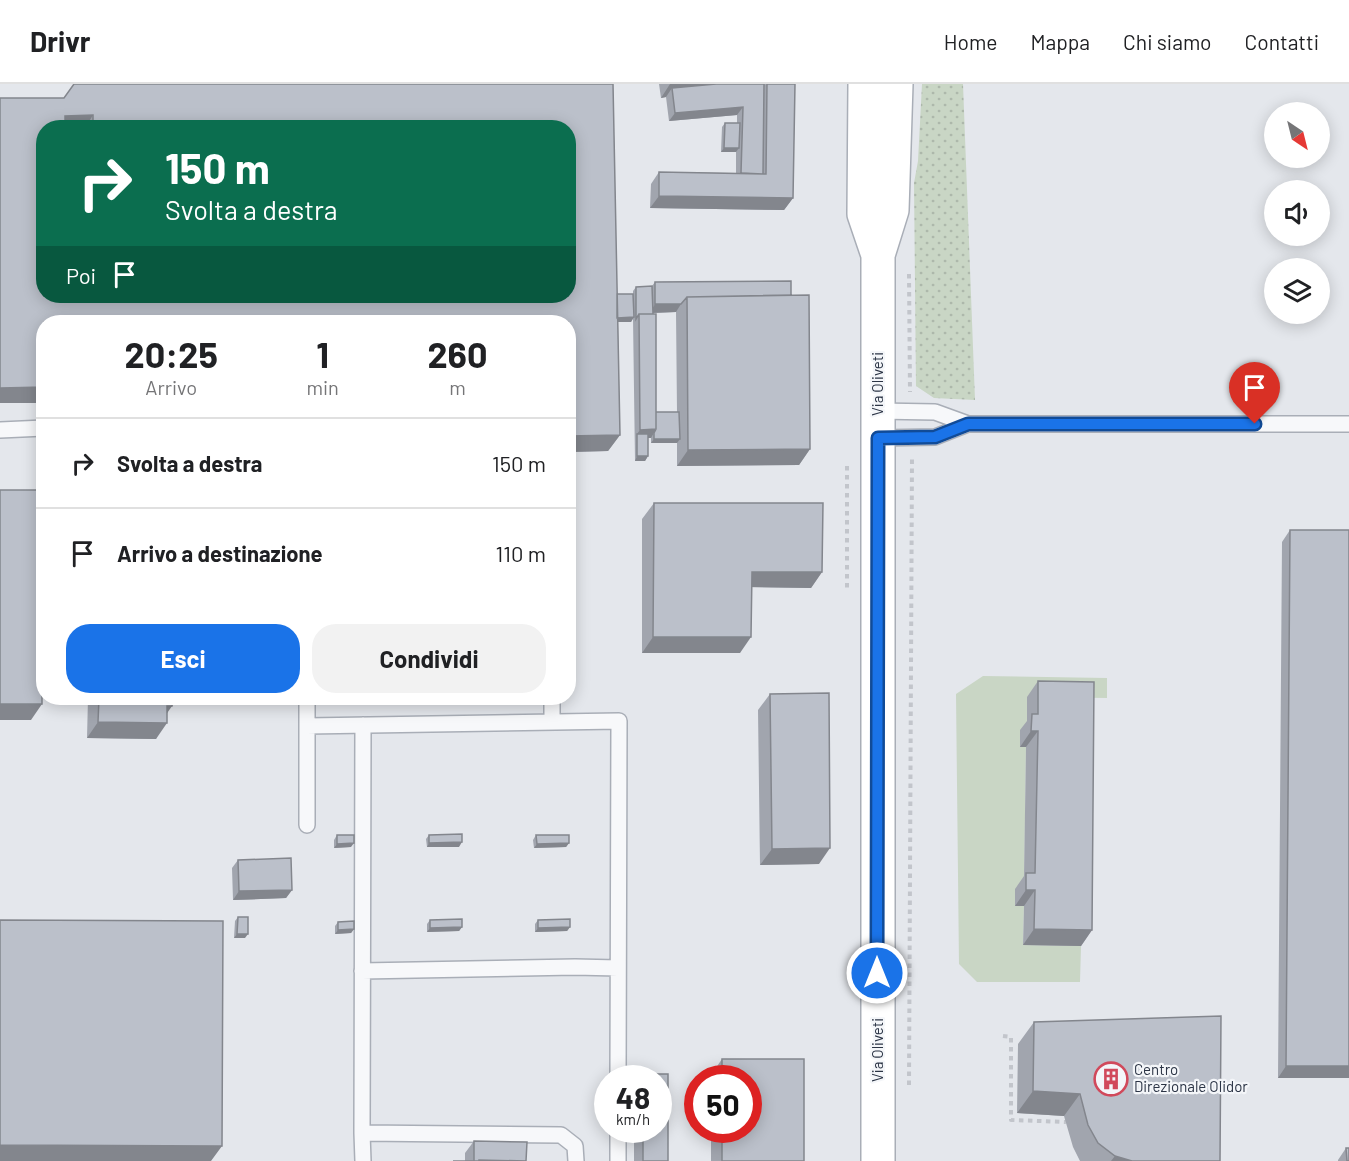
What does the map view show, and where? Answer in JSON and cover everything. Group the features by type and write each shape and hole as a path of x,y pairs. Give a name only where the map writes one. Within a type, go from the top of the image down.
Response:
{"main road":[{"name":"Via Oliveti","path":"865,84 864,214 878,255"},
{"name":"Via Oliveti","path":"878,1161 878,255 892,210 896,84"}],"lane":[{"path":"878,425 910,412 935,412 968,424 1349,424"},
{"path":"878,425 911,437 935,437 968,424"},
{"path":"0,430 36,428"},
{"path":"307,705 307,825"},
{"path":"552,705 552,722"},
{"path":"307,726 619,722 618,1065"},
{"path":"363,724 363,1161"},
{"path":"362,971 618,968"},
{"path":"362,1133 502,1139 561,1135 575,1146 576,1161"},
{"path":"618,1143 618,1161"}],"path":[{"path":"909,271 910,412"},
{"path":"909,1090 911,437"},
{"path":"1003,1036 1011,1037 1011,1120 1066,1122"}],"green space":[{"path":"922,84 963,84 975,400 934,398 916,386 914,183 918,161"},
{"path":"983,676 1107,678 1107,698 1028,697 1027,730 1020,747 1026,747 1024,889 1015,889 1015,905 1024,906 1023,945 1081,946 1080,982 977,982 959,964 956,694"}],"building":[{"path":"74,84 613,84 620,435 576,436 576,315 36,315 36,387 0,388 0,98 64,98"},
{"path":"716,84 764,84 763,174 741,173 743,107 675,113 672,88"},
{"path":"767,84 795,84 793,198 659,196 659,172 766,174"},
{"path":"725,123 740,123 739,148 724,148"},
{"path":"791,281 791,295 687,297 681,304 655,304 655,282"},
{"path":"652,286 653,314 639,314 636,319 636,287"},
{"path":"617,294 633,294 634,317 617,318"},
{"path":"809,295 810,449 688,450 687,297"},
{"path":"639,314 656,314 656,429 640,430"},
{"path":"656,412 679,412 680,439 654,439"},
{"path":"637,434 648,434 648,456 637,456"},
{"path":"0,490 36,490 36,704 0,704"},
{"path":"654,503 823,503 822,572 752,572 751,637 653,637"},
{"path":"1290,530 1349,530 1349,1066 1286,1066"},
{"path":"1038,681 1094,682 1092,930 1034,929 1035,890 1026,890 1026,873 1035,873 1038,731 1031,731 1032,714 1038,714"},
{"path":"829,693 830,848 772,849 770,694"},
{"path":"99,705 172,705 167,706 167,723 98,722"},
{"path":"462,834 462,842 429,843 429,835"},
{"path":"337,835 354,835 354,843 337,844"},
{"path":"536,835 569,835 569,843 537,844"},
{"path":"291,858 292,890 239,891 238,860"},
{"path":"238,917 248,917 248,934 237,934"},
{"path":"462,919 462,927 430,928 430,920"},
{"path":"570,919 570,927 538,928 538,920"},
{"path":"0,920 223,921 222,1146 0,1145"},
{"path":"354,921 354,929 338,930 338,922"},
{"name":"Centro Direzionale Olidor","path":"1221,1016 1220,1161 1132,1161 1115,1156 1098,1143 1088,1125 1080,1094 1033,1091 1034,1022"},
{"path":"722,1059 804,1059 804,1161 722,1161 722,1143 762,1143 762,1065 722,1065"},
{"path":"474,1141 527,1142 526,1161 474,1161"},
{"path":"643,1143 668,1143 668,1161 643,1161"},
{"path":"1346,1148 1349,1148 1349,1161 1347,1161"}],"place":[{"name":"Centro Direzionale Olidor","path":"1111,1079"}],"route":[{"path":"877,973 878,438 935,437 968,424 1255,424"}]}
